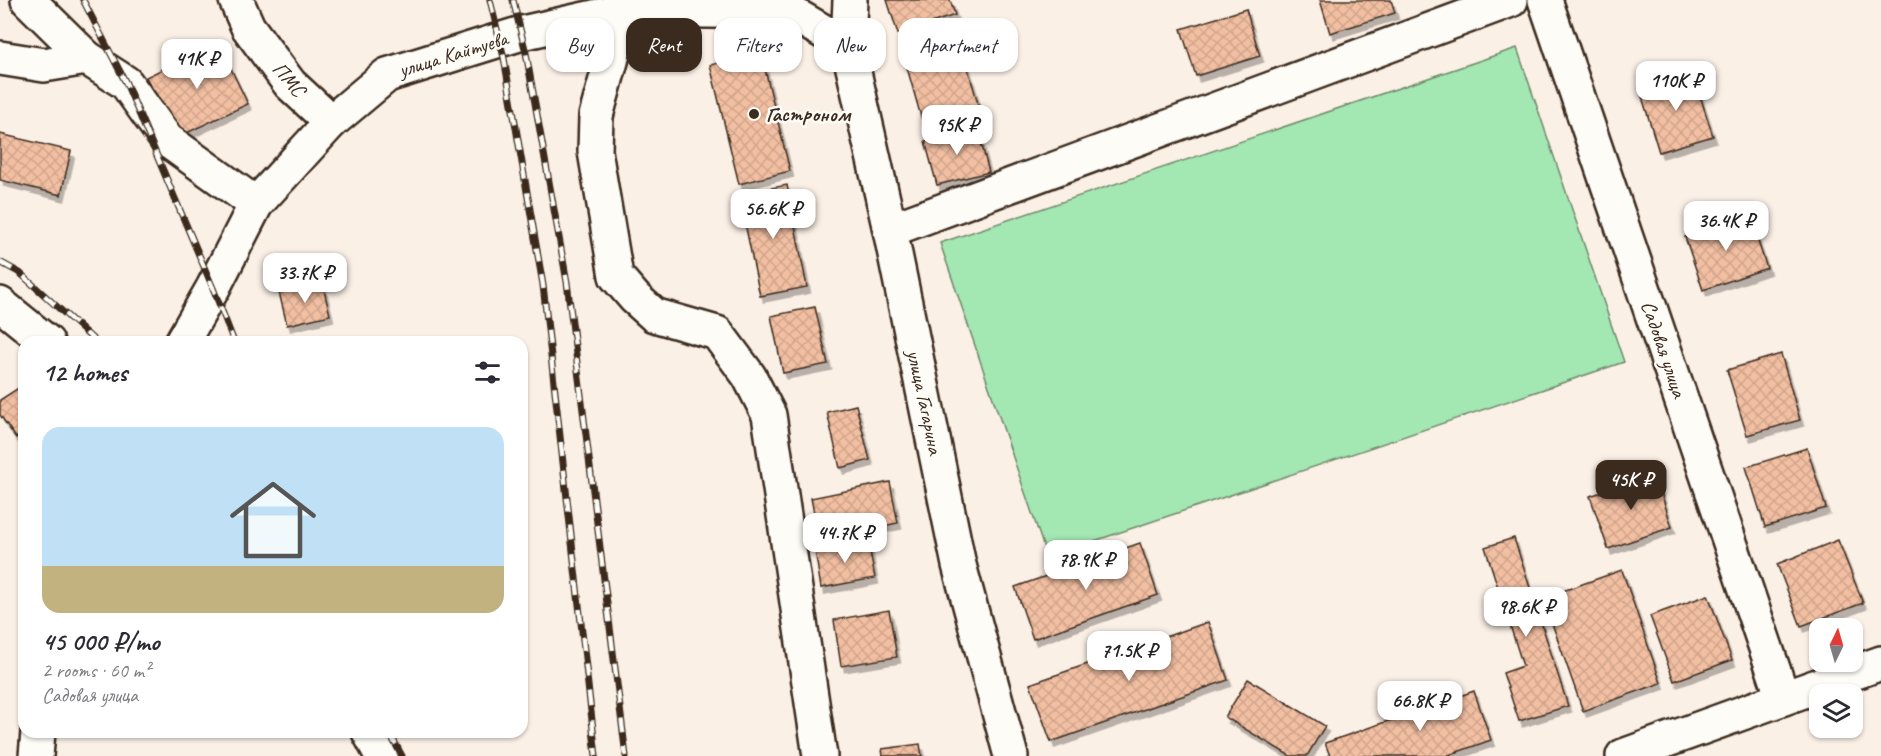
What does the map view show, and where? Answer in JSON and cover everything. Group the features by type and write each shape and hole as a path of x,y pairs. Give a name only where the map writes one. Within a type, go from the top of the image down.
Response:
{"street":[{"path":"28,0 87,58 126,83 167,140 256,204"},
{"name":"ПМС","path":"236,0 248,27 290,84 331,122"},
{"name":"улица Гагарина","path":"849,18 850,0"},
{"path":"890,230 1510,0"},
{"name":"Садовая улица","path":"1545,0 1783,698"},
{"path":"627,5 596,116 595,151 616,276 654,315 717,333 749,376 769,415 820,756"},
{"name":"улица Кайтуева","path":"185,336 256,204 331,122 387,75 522,33 627,5 790,12 814,26"},
{"path":"0,58 44,64 87,58"},
{"name":"улица Гагарина","path":"854,72 890,230 959,565 1011,756"},
{"path":"0,304 40,336"},
{"path":"1623,756 1881,663"},
{"path":"36,756 38,738"},
{"path":"372,738 382,756"}],"green space":[{"path":"1517,48 1624,362 1047,557 940,243"}],"building":[{"path":"887,0 950,0 955,15 946,18 898,18 898,34"},
{"path":"1320,0 1391,0 1395,13 1330,33"},
{"path":"1246,9 1260,56 1196,76 1181,29"},
{"path":"218,42 248,104 176,138 146,77"},
{"path":"714,64 714,72 766,72 790,171 739,184 710,65"},
{"path":"1692,71 1713,136 1659,152 1639,87"},
{"path":"908,72 969,72 979,107 923,124"},
{"path":"977,127 989,172 937,185 925,141"},
{"path":"0,134 71,151 61,195 0,180"},
{"path":"787,185 807,287 760,296 739,194"},
{"path":"1749,215 1767,268 1703,290 1685,237"},
{"path":"322,282 330,315 287,325 279,292"},
{"path":"815,307 828,364 783,373 771,316"},
{"path":"1781,354 1800,420 1747,435 1727,370"},
{"path":"18,388 18,437 16,438 0,415 0,400"},
{"path":"856,405 870,460 840,468 827,412"},
{"path":"1807,448 1826,508 1765,527 1746,467"},
{"path":"1655,474 1672,527 1608,549 1590,496"},
{"path":"890,482 898,523 819,539 811,498"},
{"path":"1514,538 1568,706 1519,721 1503,673 1523,666 1485,547"},
{"path":"1838,540 1863,603 1823,618 1809,618 1809,623 1801,626 1777,564"},
{"path":"868,541 875,578 821,588 815,550"},
{"path":"1140,543 1158,595 1033,639 1015,587"},
{"path":"1622,570 1661,683 1583,711 1543,598"},
{"path":"1708,595 1732,660 1674,681 1650,616"},
{"path":"889,610 897,657 841,666 834,620"},
{"path":"1208,622 1228,680 1051,742 1030,684"},
{"path":"1248,679 1325,726 1307,756 1290,756 1225,717"},
{"path":"1474,691 1491,740 1446,756 1330,756 1325,743"},
{"path":"920,744 922,756 883,756 882,749"}],"railway":[{"path":"83,0 126,83 232,336"},
{"path":"490,0 504,58 543,285 596,756"},
{"path":"513,0 526,53 567,282 626,756"},
{"path":"0,262 20,273 89,336"},
{"path":"392,738 402,756"}],"place":[{"name":"Гастроном","path":"754,114"}]}
